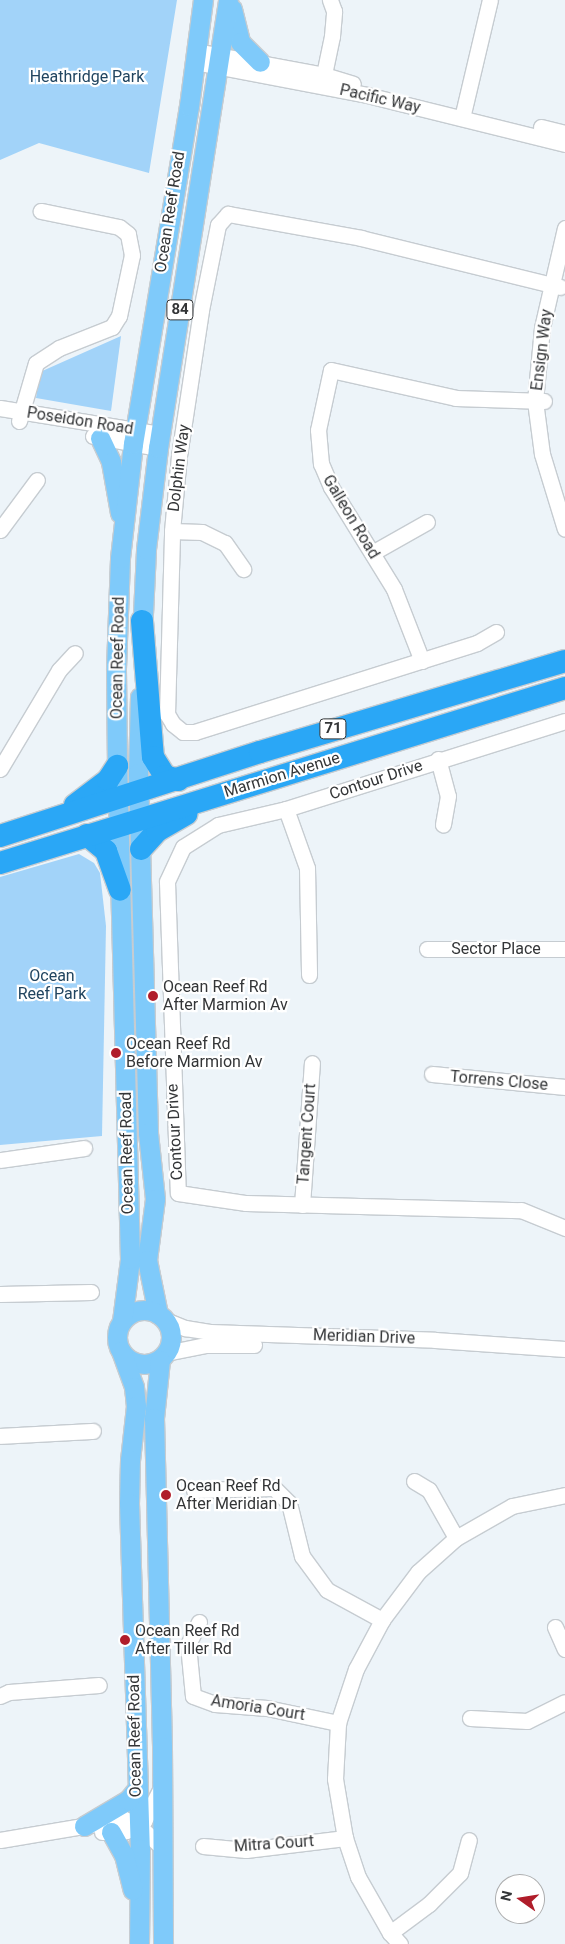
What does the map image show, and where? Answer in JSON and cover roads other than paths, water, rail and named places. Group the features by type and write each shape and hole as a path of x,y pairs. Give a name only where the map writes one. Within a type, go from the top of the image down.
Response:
{"highway":[{"path":"142,621 154,757 165,776 178,780"},
{"path":"540,668 565,646"},
{"name":"Marmion Avenue","path":"0,836 269,749 565,662"},
{"name":"Marmion Avenue","path":"0,863 565,688"},
{"path":"65,815 108,780 117,766"},
{"path":"141,850 149,837 173,821 206,807 272,789 298,771"},
{"path":"87,835 106,851 120,890"}],"main road":[{"name":"Ocean Reef Road","path":"162,1317 147,1260 155,1199 148,1133 140,820 117,766 116,649 123,526 134,437 203,0"},
{"name":"Ocean Reef Road","path":"122,1321 130,1259 118,825 128,794 146,549 159,441 230,0"},
{"path":"230,0 240,42 260,62"},
{"path":"100,438 111,462 123,526"},
{"path":"143,1310 162,1317 171,1336 163,1357 152,1364 134,1363 121,1351 117,1336 122,1321 143,1310"},
{"name":"Ocean Reef Road","path":"121,1351 134,1387 136,1406 130,1460 129,1503 138,1825 139,1944"},
{"name":"Ocean Reef Road","path":"163,1357 154,1418 163,1783 163,1944"},
{"path":"80,1827 128,1800 136,1790"},
{"path":"111,1832 124,1855 139,1918"}],"street":[{"path":"323,81 334,10 330,0"},
{"path":"464,113 490,0"},
{"name":"Pacific Way","path":"195,57 323,81 464,113 565,133"},
{"name":"Pacific Way","path":"219,61 260,62 323,81"},
{"name":"Pacific Way","path":"464,113 565,144"},
{"path":"20,417 36,362 59,348 112,327 119,316 132,255 128,234 119,228 41,211"},
{"name":"Dolphin Way","path":"496,632 477,644 195,732 183,732 173,724 166,714 172,531 179,456 201,310 218,225 228,214 361,238 556,286"},
{"name":"Ensign Way","path":"565,228 540,401 542,454 565,529"},
{"name":"Ensign Way","path":"556,286 565,266"},
{"name":"Galleon Road","path":"422,661 406,613 331,487 321,464 318,430 331,370 456,398 540,401"},
{"name":"Ensign Way","path":"540,401 550,454 565,502"},
{"name":"Poseidon Road","path":"0,408 20,417 100,438 134,437"},
{"name":"Poseidon Road","path":"0,417 20,417 159,441"},
{"path":"0,530 37,480"},
{"path":"372,553 427,522"},
{"path":"172,531 202,532 225,543 243,569"},
{"path":"0,769 59,670 75,654"},
{"name":"Contour Drive","path":"565,722 438,760 286,809 218,825 182,847 167,882 173,1106 178,1194 246,1203 521,1210 565,1228"},
{"path":"438,760 448,796 443,825"},
{"path":"286,809 307,868 309,975"},
{"name":"Sector Place","path":"427,949 565,949"},
{"name":"Tangent Court","path":"302,1205 312,1063"},
{"name":"Torrens Close","path":"432,1074 565,1087"},
{"path":"0,1160 84,1148"},
{"path":"0,1294 91,1292"},
{"name":"Meridian Drive","path":"162,1317 185,1328 210,1332 417,1339 565,1349"},
{"name":"Meridian Drive","path":"163,1357 219,1344 395,1347 565,1358"},
{"path":"0,1436 93,1431"},
{"path":"414,1481 429,1490 456,1538"},
{"path":"194,1490 274,1488 290,1503 302,1556 327,1590 382,1620"},
{"path":"469,1840 460,1873 395,1939 358,1876 345,1838 335,1779 338,1723 356,1669 382,1620 418,1572 456,1538 512,1506 565,1495"},
{"name":"Amoria Court","path":"199,1622 188,1645 193,1696 215,1704 267,1708 338,1723"},
{"path":"555,1627 565,1649"},
{"path":"0,1696 9,1692 99,1685"},
{"path":"470,1718 527,1721 565,1702"},
{"path":"80,1827 111,1832 126,1831 138,1825 144,1821 163,1783"},
{"path":"0,1840 124,1819 138,1825 163,1848"},
{"name":"Mitra Court","path":"203,1846 246,1850 345,1838"}],"place":[{"name":"Ocean Reef Rd After Marmion Av","path":"153,996"},
{"name":"Ocean Reef Rd Before Marmion Av","path":"116,1053"},
{"name":"Ocean Reef Rd After Meridian Dr","path":"166,1495"},
{"name":"Ocean Reef Rd After Tiller Rd","path":"125,1640"}],"park label":[{"name":"Heathridge Park","path":"87,77"},
{"name":"Ocean Reef Park","path":"52,985"}]}
